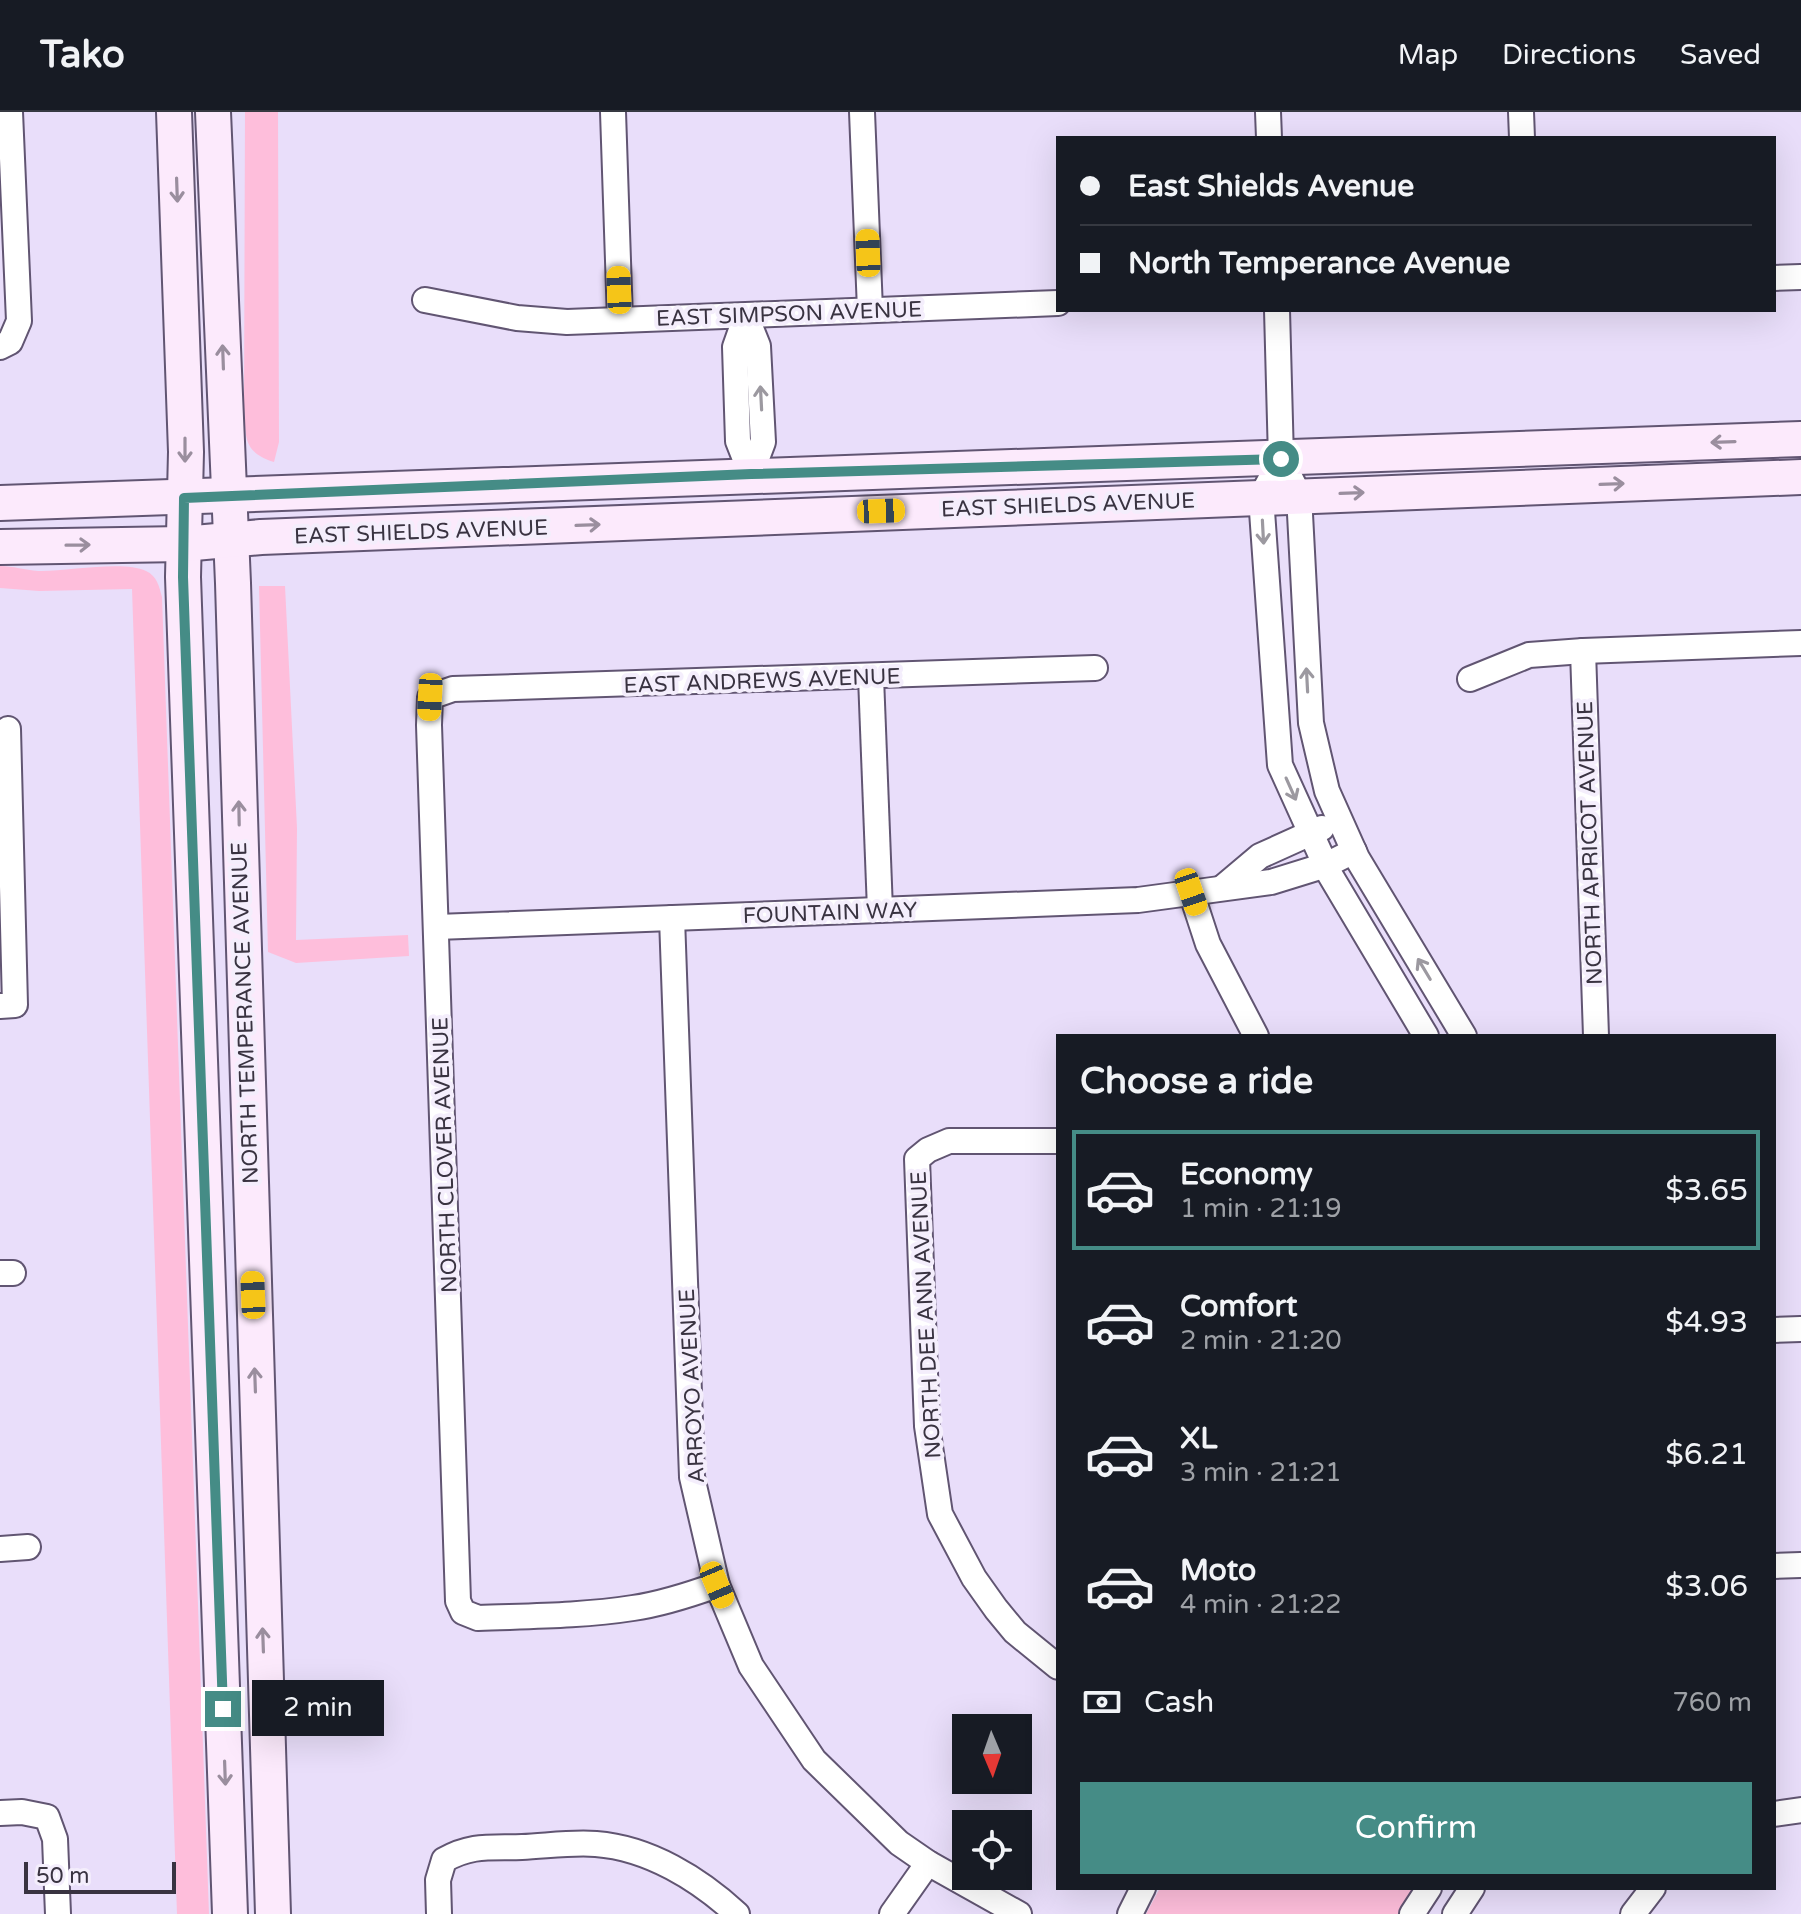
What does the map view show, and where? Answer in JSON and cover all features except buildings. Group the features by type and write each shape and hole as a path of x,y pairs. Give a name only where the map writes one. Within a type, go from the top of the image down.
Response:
{"main road":[{"name":"NORTH TEMPERANCE AVENUE","path":"174,112 186,452 183,544 230,1914"},
{"name":"NORTH TEMPERANCE AVENUE","path":"213,112 231,540 273,1914"},
{"name":"EAST SHIELDS AVENUE","path":"0,503 1801,439"},
{"path":"1740,479 1801,461"},
{"name":"EAST SHIELDS AVENUE","path":"0,547 183,544 1299,495 1801,477"}],"street":[{"path":"0,347 10,342 19,321 6,155 10,112"},
{"path":"613,112 620,320"},
{"path":"862,112 870,310"},
{"path":"1268,112 1269,136"},
{"path":"1521,112 1522,136"},
{"path":"1776,278 1801,277"},
{"name":"EAST SIMPSON AVENUE","path":"425,300 517,318 567,322 1056,303"},
{"path":"1277,312 1281,459 1299,495 1311,723 1327,791 1354,851 1463,1034"},
{"path":"746,316 758,346 763,442 751,474"},
{"path":"1281,459 1261,497 1280,765 1326,865 1425,1034"},
{"path":"1470,679 1529,655 1801,643"},
{"name":"NORTH APRICOT AVENUE","path":"1583,651 1596,1034"},
{"name":"EAST ANDREWS AVENUE","path":"430,697 453,689 1095,668"},
{"path":"871,677 880,910"},
{"name":"NORTH CLOVER AVENUE","path":"430,697 458,1601 463,1612 478,1618 606,1611 676,1599 717,1585"},
{"path":"0,1006 15,1005 8,729"},
{"path":"1222,888 1260,856 1340,820"},
{"name":"FOUNTAIN WAY","path":"437,927 1138,900 1271,882 1326,865 1354,851"},
{"path":"1191,892 1208,944 1255,1034"},
{"name":"ARROYO AVENUE","path":"672,918 692,1477 717,1585 751,1666 814,1760 899,1843 928,1863 1019,1914"},
{"name":"NORTH DEE ANN AVENUE","path":"1056,1141 949,1141 928,1150 917,1159 927,1426 940,1514 974,1578 996,1609 1015,1632 1056,1665"},
{"path":"1776,1330 1801,1329"},
{"path":"0,1549 28,1547"},
{"path":"1776,1566 1801,1565"},
{"path":"1776,1814 1801,1810"},
{"path":"0,1813 22,1812 47,1817 55,1839 58,1914"},
{"path":"439,1914 438,1880 444,1860 464,1848 597,1844 637,1853 674,1868 714,1893 737,1914"},
{"path":"892,1914 928,1863"},
{"path":"1130,1914 1142,1890"},
{"path":"1412,1914 1428,1890"},
{"path":"1455,1914 1471,1890"},
{"path":"1633,1914 1651,1890"}],"shaded area":[{"path":"245,112 278,112 279,442 274,462 251,448 245,428"},
{"path":"0,566 38,571 109,566 136,568 153,576 162,597 209,1914 177,1914 132,589 39,591 0,588"},
{"path":"259,586 285,586 297,828 296,940 408,935 409,956 296,963 268,952"},
{"path":"1159,1890 1417,1890 1401,1914 1146,1914"}],"route":[{"path":"223,1709 183,577 184,498 751,474 1281,459"}]}
